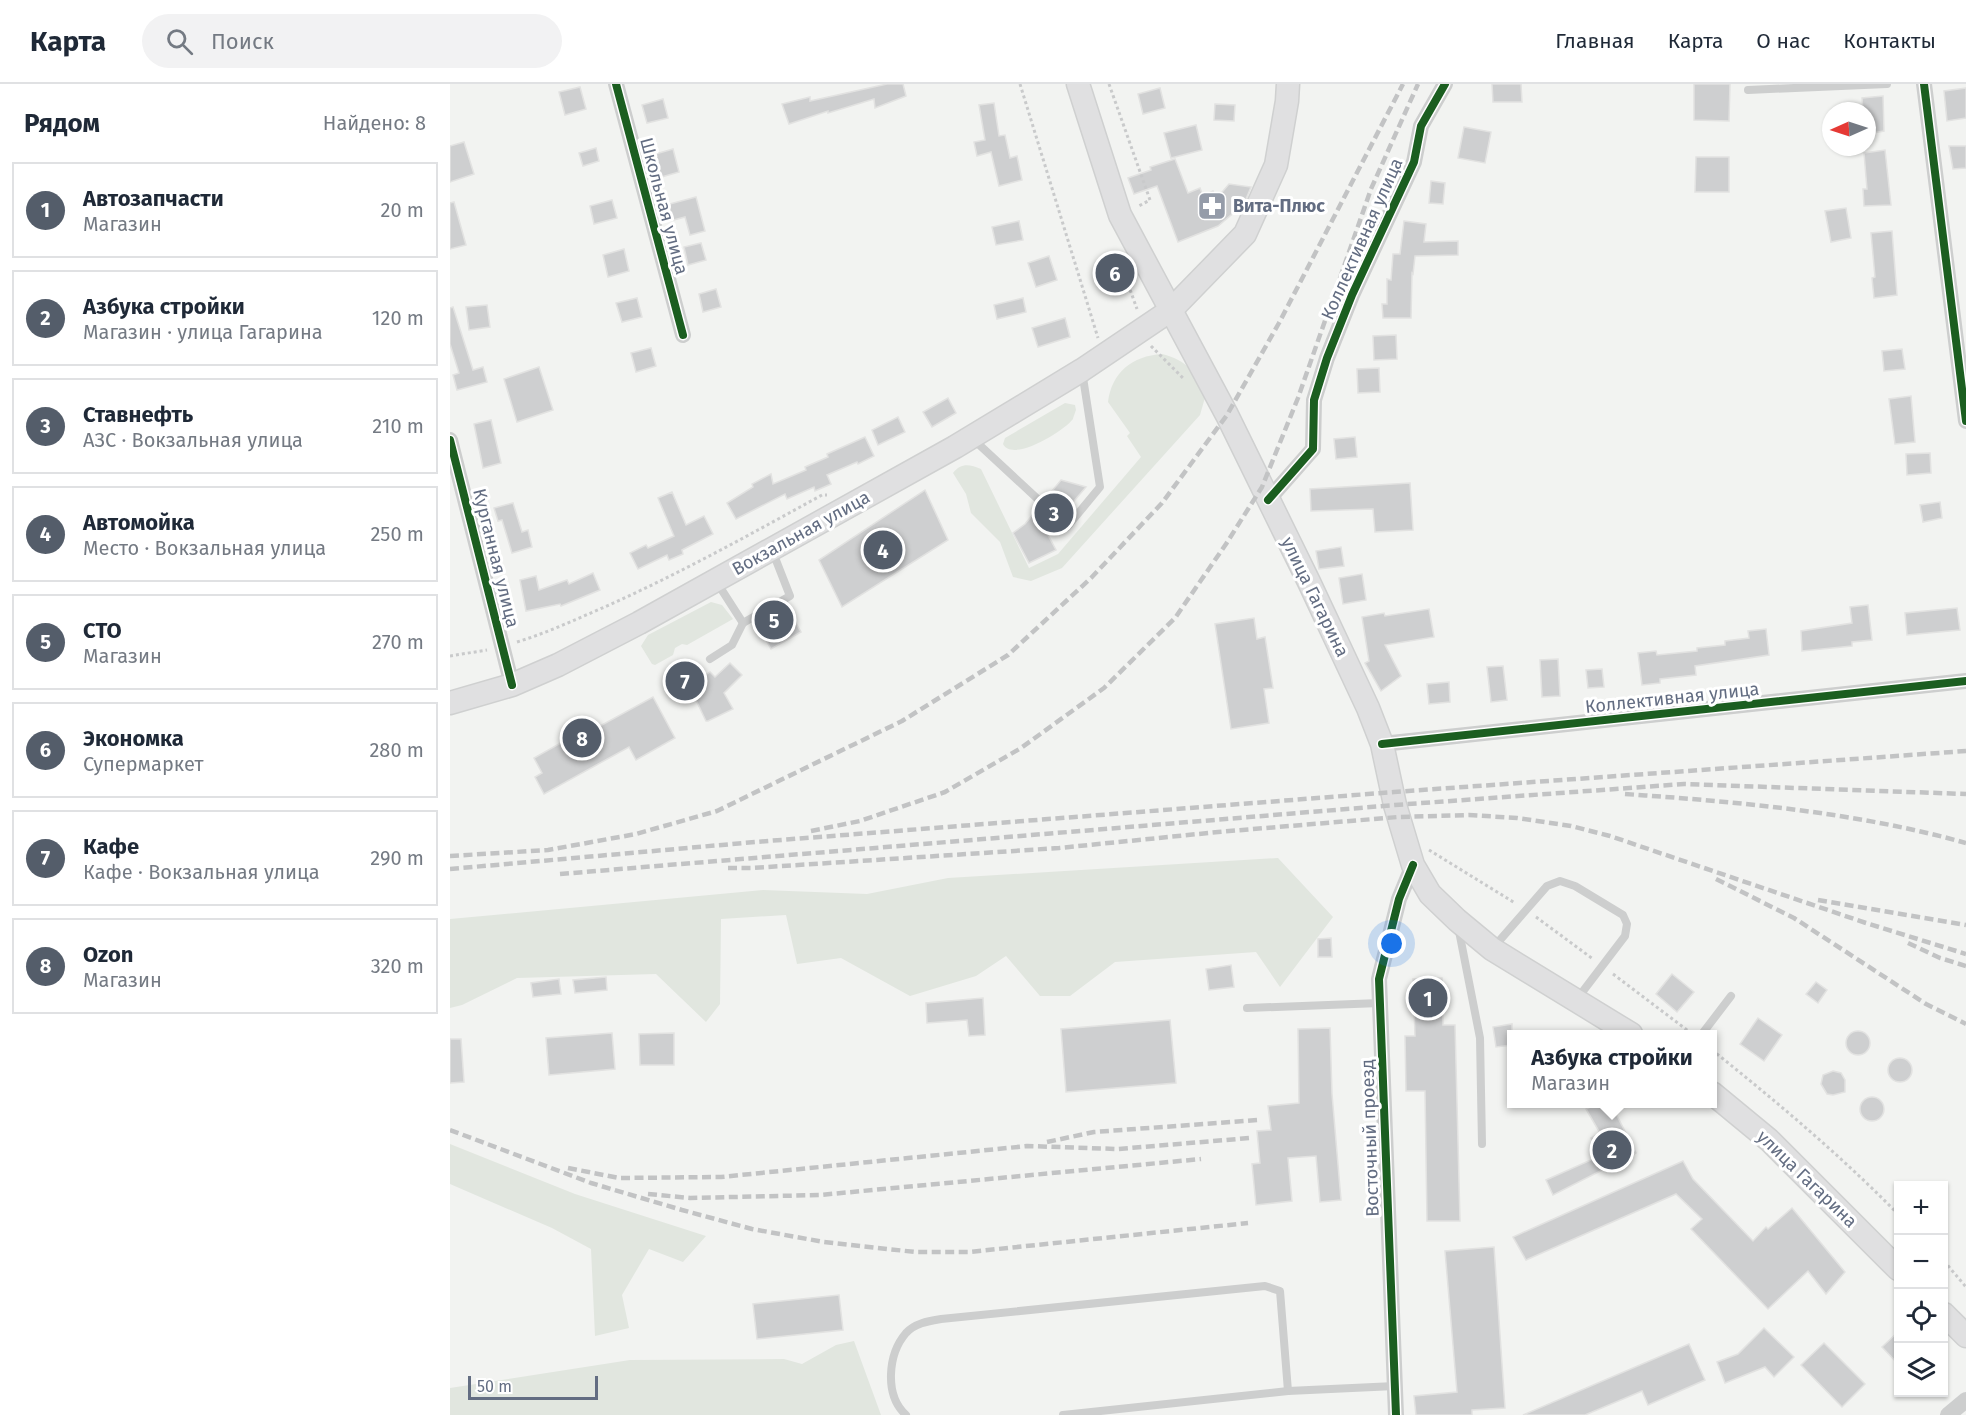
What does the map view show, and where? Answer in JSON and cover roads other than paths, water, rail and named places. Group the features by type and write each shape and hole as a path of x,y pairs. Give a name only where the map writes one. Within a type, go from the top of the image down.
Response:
{"main road":[{"name":"улица Гагарина","path":"1078,84 1120,215 1227,414 1310,582 1368,708 1382,744 1395,805 1419,856 1430,894 1457,920 1492,948 1624,1030"},
{"name":"Вокзальная улица","path":"450,703 512,685 558,665 716,580 971,437 1082,370 1171,310 1245,234 1276,165 1288,84"},
{"name":"улица Гагарина","path":"1717,1096 1769,1140 1894,1264"},
{"path":"1948,1318 1966,1336"}],"street":[{"name":"Школьная улица","path":"616,84 683,335"},
{"name":"Коллективная улица","path":"1268,500 1313,449 1314,400 1327,358 1352,294 1414,162 1421,126 1445,84"},
{"path":"1924,84 1966,421"},
{"name":"Курганная улица","path":"450,440 512,685"},
{"name":"Коллективная улица","path":"1382,744 1966,681"},
{"name":"Восточный проезд","path":"1396,1415 1379,979 1399,899 1419,856"},
{"path":"1948,1415 1966,1400"}],"lane":[{"path":"1748,90 1887,84"},
{"path":"1059,519 1067,527 1100,487 1082,370"},
{"path":"971,437 1042,503"},
{"path":"710,659 732,645 743,622 790,596 772,549"},
{"path":"716,580 743,622"},
{"path":"1492,948 1547,886 1560,881 1575,886 1623,915 1627,924 1625,936 1577,999"},
{"path":"1457,920 1480,1038 1482,1144"},
{"path":"1706,1030 1731,996"},
{"path":"1247,1008 1380,1004"},
{"path":"906,1415 900,1410 894,1392 891,1369 895,1349 907,1331 920,1324 940,1318 1265,1286 1280,1291 1288,1391"},
{"path":"1063,1415 1288,1391 1395,1386"}],"railway":[{"path":"450,856 548,850 636,834 717,811 902,721 1008,655 1091,578 1162,503 1227,415 1279,323 1403,84"},
{"path":"811,831 860,821 945,792 1021,748 1104,688 1175,618 1262,487 1298,398 1371,189 1418,84"},
{"path":"450,869 755,842 1394,792 1966,751"},
{"path":"560,874 1395,805 1684,784 1966,794"},
{"path":"1625,794 1754,805 1840,816 1882,823 1966,843"},
{"path":"728,868 1059,848 1398,817 1469,815 1517,818 1571,826 1610,836 1866,923 1966,954"},
{"path":"1716,879 1794,918 1926,1004 1966,1024"},
{"path":"1818,900 1966,925"},
{"path":"1908,943 1940,958 1966,966"},
{"path":"1047,1142 1094,1132 1258,1120"},
{"path":"450,1130 591,1183 752,1229 824,1242 915,1252 969,1252 1248,1223"},
{"path":"568,1168 619,1178 721,1177 1027,1146 1118,1149 1249,1138"},
{"path":"648,1194 690,1198 820,1195 1201,1159"}],"place":[{"name":"Вита-Плюс","path":"1212,206"},
{"name":"Экономка","path":"1115,273"},
{"name":"Ставнефть","path":"1054,513"},
{"name":"Автомойка","path":"883,550"},
{"name":"СТО","path":"774,620"},
{"name":"Кафе","path":"685,681"},
{"name":"Ozon","path":"582,738"},
{"name":"Автозапчасти","path":"1428,998"},
{"name":"Азбука стройки","path":"1612,1150"}]}
